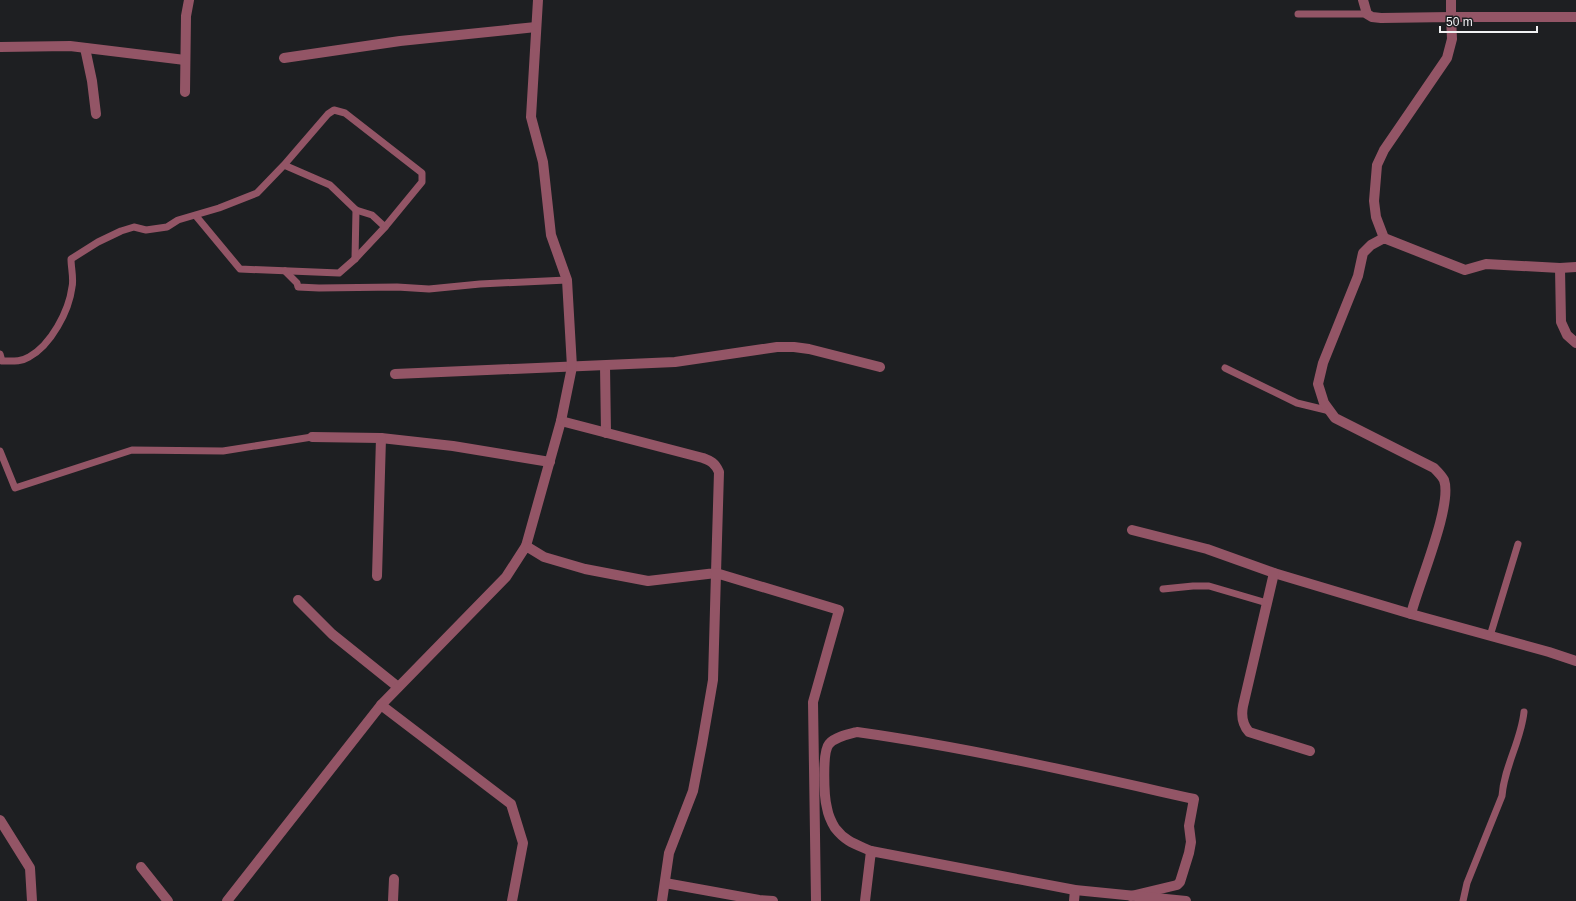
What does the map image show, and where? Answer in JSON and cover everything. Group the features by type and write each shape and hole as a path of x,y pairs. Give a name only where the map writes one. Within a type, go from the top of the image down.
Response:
{"street":[{"path":"185,92 186,16 190,0"},
{"path":"227,901 381,705 506,576 526,546 561,421 572,367 567,280 551,235 543,162 531,117 538,0"},
{"path":"1363,0 1367,14 1372,17 1381,18 1576,17"},
{"path":"1451,0 1452,39 1447,58 1384,150 1377,165 1374,201 1376,217 1384,238 1465,270 1486,264 1560,268 1576,267"},
{"path":"284,58 400,41 536,27"},
{"path":"0,47 70,46 185,60"},
{"path":"85,48 92,80 96,114"},
{"path":"1384,238 1371,245 1363,252 1358,276 1323,363 1318,384 1324,404 1335,418 1434,468 1444,480 1445,498 1437,533 1411,614"},
{"path":"1560,268 1561,322 1567,335 1576,343"},
{"path":"395,374 675,362 776,347 809,349 880,367"},
{"path":"605,366 606,433"},
{"path":"561,421 703,458 716,465 719,472 713,680 693,791 669,853 662,901"},
{"path":"312,437 381,438 453,446 550,462"},
{"path":"378,576 381,438"},
{"path":"1132,530 1207,549 1274,574 1576,661"},
{"path":"526,546 544,557 585,569 648,582 716,573 839,610 813,702 816,901"},
{"path":"1274,574 1243,706 1243,722 1249,732 1310,751"},
{"path":"298,600 332,634 398,688"},
{"path":"381,705 512,804 523,843 512,901"},
{"path":"1131,896 1177,885 1180,882 1191,842 1189,826 1194,799 921,741 858,732 847,734 830,744 826,751 825,790 827,808 834,826 845,839 871,851 1075,890 1131,896 1186,901"},
{"path":"0,820 30,868 32,901"},
{"path":"865,901 871,851"},
{"path":"141,867 168,901"},
{"path":"393,901 394,879"},
{"path":"665,883 759,900 773,901"},
{"path":"1074,901 1075,890"},
{"path":"234,892 240,901"}],"lane":[{"path":"1298,14 1367,14"},
{"path":"0,354 2,361 18,361 29,357 46,345 66,311 72,287 71,259 98,242 120,231 134,227 146,230 167,227 178,220 196,216 257,193 284,165 328,114 334,110 345,113 422,173 422,182 385,227 355,260 339,273 240,269 196,216"},
{"path":"284,165 330,185 356,210 372,215 385,227"},
{"path":"355,260 356,210"},
{"path":"285,271 297,283 298,287 319,288 397,287 429,289 480,284 567,280"},
{"path":"1225,368 1297,403 1330,411"},
{"path":"0,451 15,488 132,450 222,451 312,437"},
{"path":"1490,636 1518,544"},
{"path":"1163,589 1208,586 1267,603"},
{"path":"1463,901 1467,883 1502,796 1506,771 1522,725 1524,712"}]}
